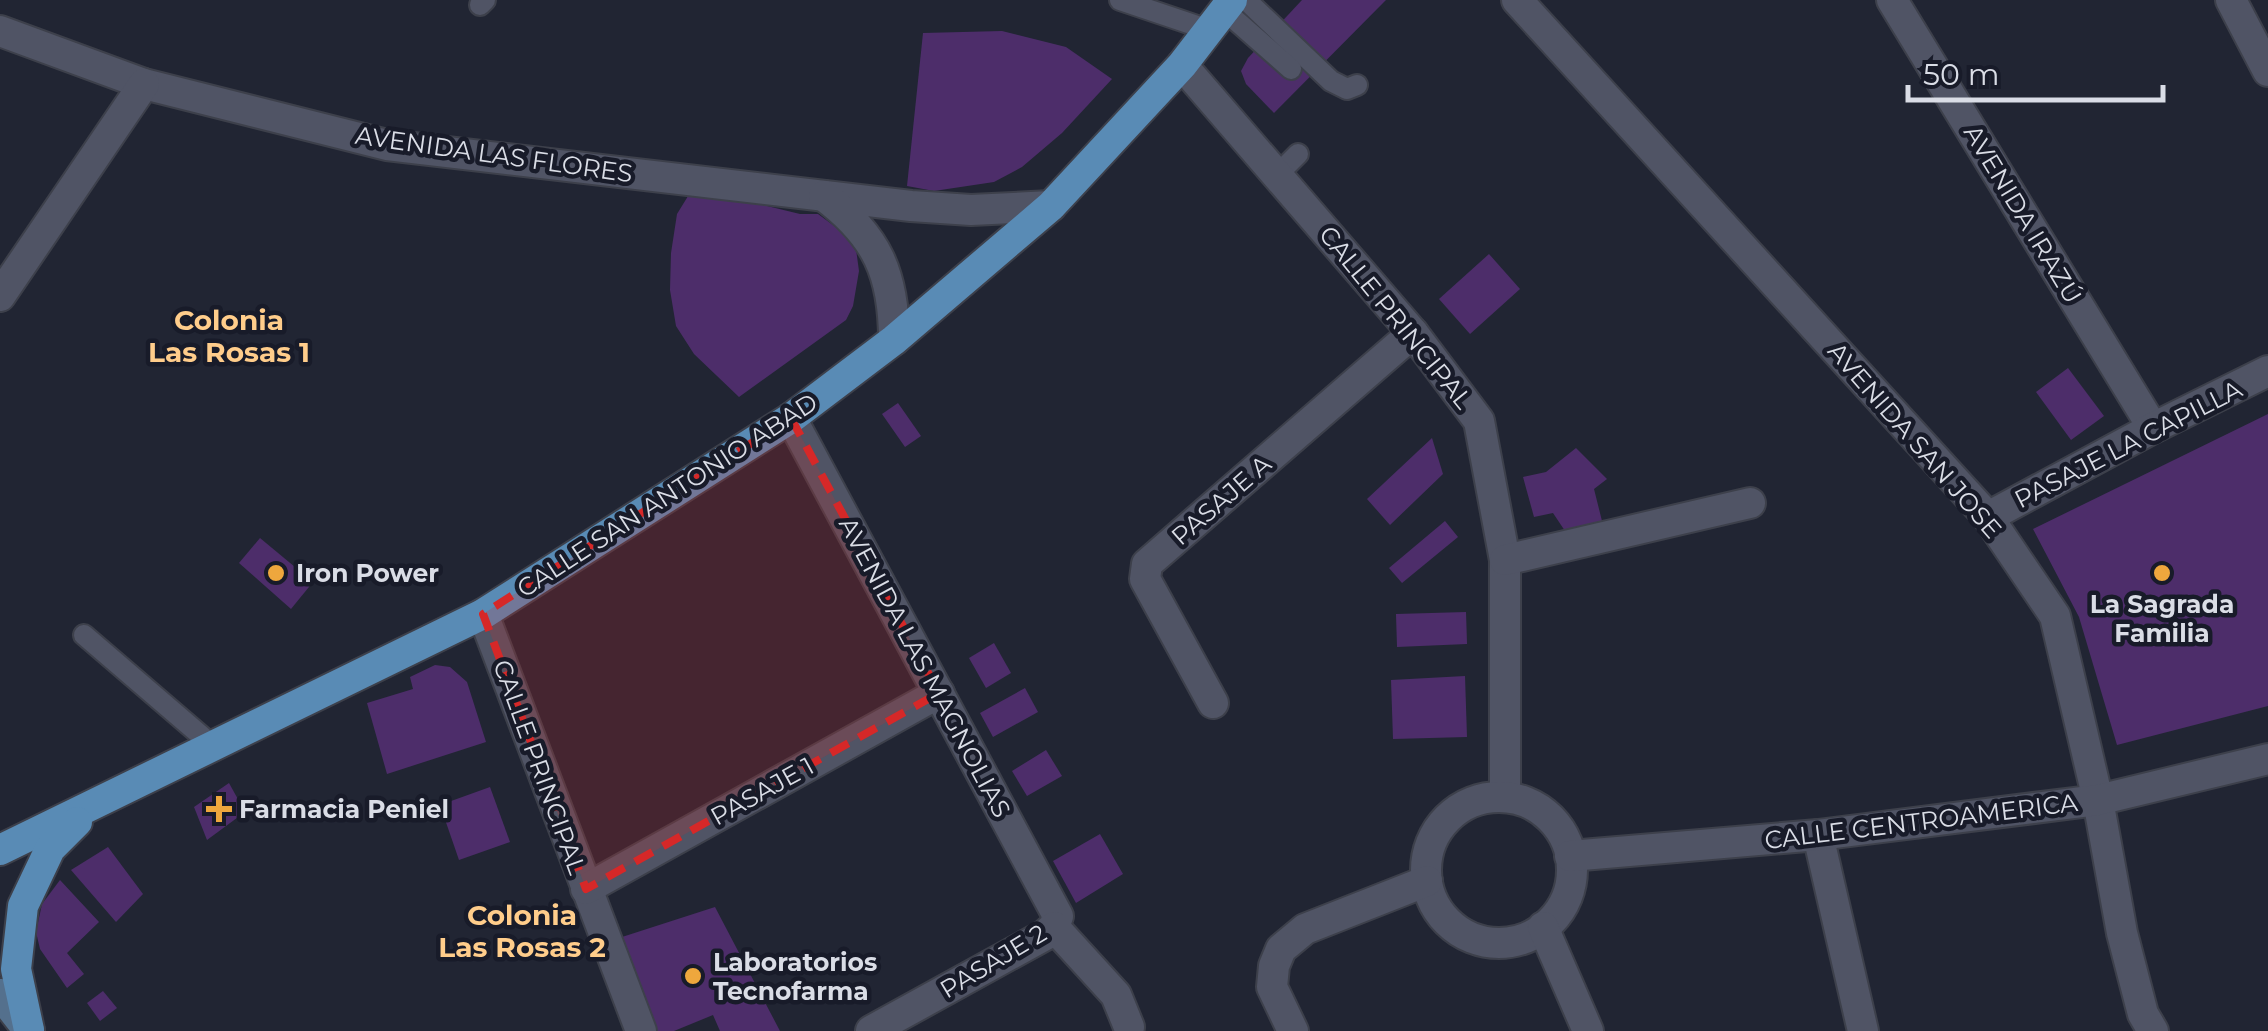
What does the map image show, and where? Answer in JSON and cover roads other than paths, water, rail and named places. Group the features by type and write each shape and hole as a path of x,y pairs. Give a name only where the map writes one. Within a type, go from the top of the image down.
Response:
{"main road":[{"name":"CALLE SAN ANTONIO ABAD","path":"0,850 484,614 791,418 894,340 1051,206 1228,10"},
{"path":"29,1030 16,969 23,906 50,850 94,804"},
{"path":"0,994 29,1030"}],"street":[{"name":"AVENIDA IRAZÚ","path":"1892,0 2154,428"},
{"path":"2231,0 2268,71"},
{"name":"AVENIDA SAN JOSE","path":"1536,6 1988,516 2056,616 2098,800 2122,934 2143,1014 2153,1031"},
{"name":"AVENIDA LAS FLORES","path":"0,31 144,84 387,145 912,206 970,210 1051,206"},
{"name":"CALLE PRINCIPAL","path":"1182,65 1288,164 1479,421 1505,560 1505,797"},
{"path":"0,296 144,84"},
{"path":"822,194 849,215 871,242 886,272 894,306 894,340"},
{"name":"PASAJE A","path":"1213,703 1145,579 1147,564 1413,333"},
{"name":"PASAJE LA CAPILLA","path":"1988,516 2268,371"},
{"name":"AVENIDA LAS MAGNOLIAS","path":"791,418 940,693 1056,922 1116,995 1129,1026"},
{"path":"1505,560 1750,503"},
{"name":"CALLE PRINCIPAL","path":"484,614 641,1031"},
{"name":"PASAJE 1","path":"586,889 940,693"},
{"name":"CALLE CENTROAMERICA","path":"1570,856 1818,835 2098,800 2268,759"},
{"path":"1505,797 1535,806 1558,827 1570,856 1569,888 1555,916 1544,928 1512,941 1478,940 1448,923 1437,910 1427,882 1426,860 1441,826 1469,803 1505,797"},
{"path":"1818,835 1864,1031"},
{"path":"1293,1031 1272,988 1274,966 1282,948 1306,929 1427,882"},
{"name":"PASAJE 2","path":"871,1031 1056,922"},
{"path":"1544,928 1588,1031"}],"lane":[{"path":"1120,0 1228,10 1331,81 1347,89 1357,84"},
{"path":"1228,10 1291,69"},
{"path":"84,636 212,745"}],"place":[{"name":"Iron Power","path":"276,573"},
{"name":"La Sagrada Familia","path":"2162,573"},
{"name":"Farmacia Peniel","path":"219,809"},
{"name":"Laboratorios Tecnofarma","path":"693,976"}],"district":[{"name":"Colonia Las Rosas 1","path":"229,336"},
{"name":"Colonia Las Rosas 2","path":"522,931"}]}
